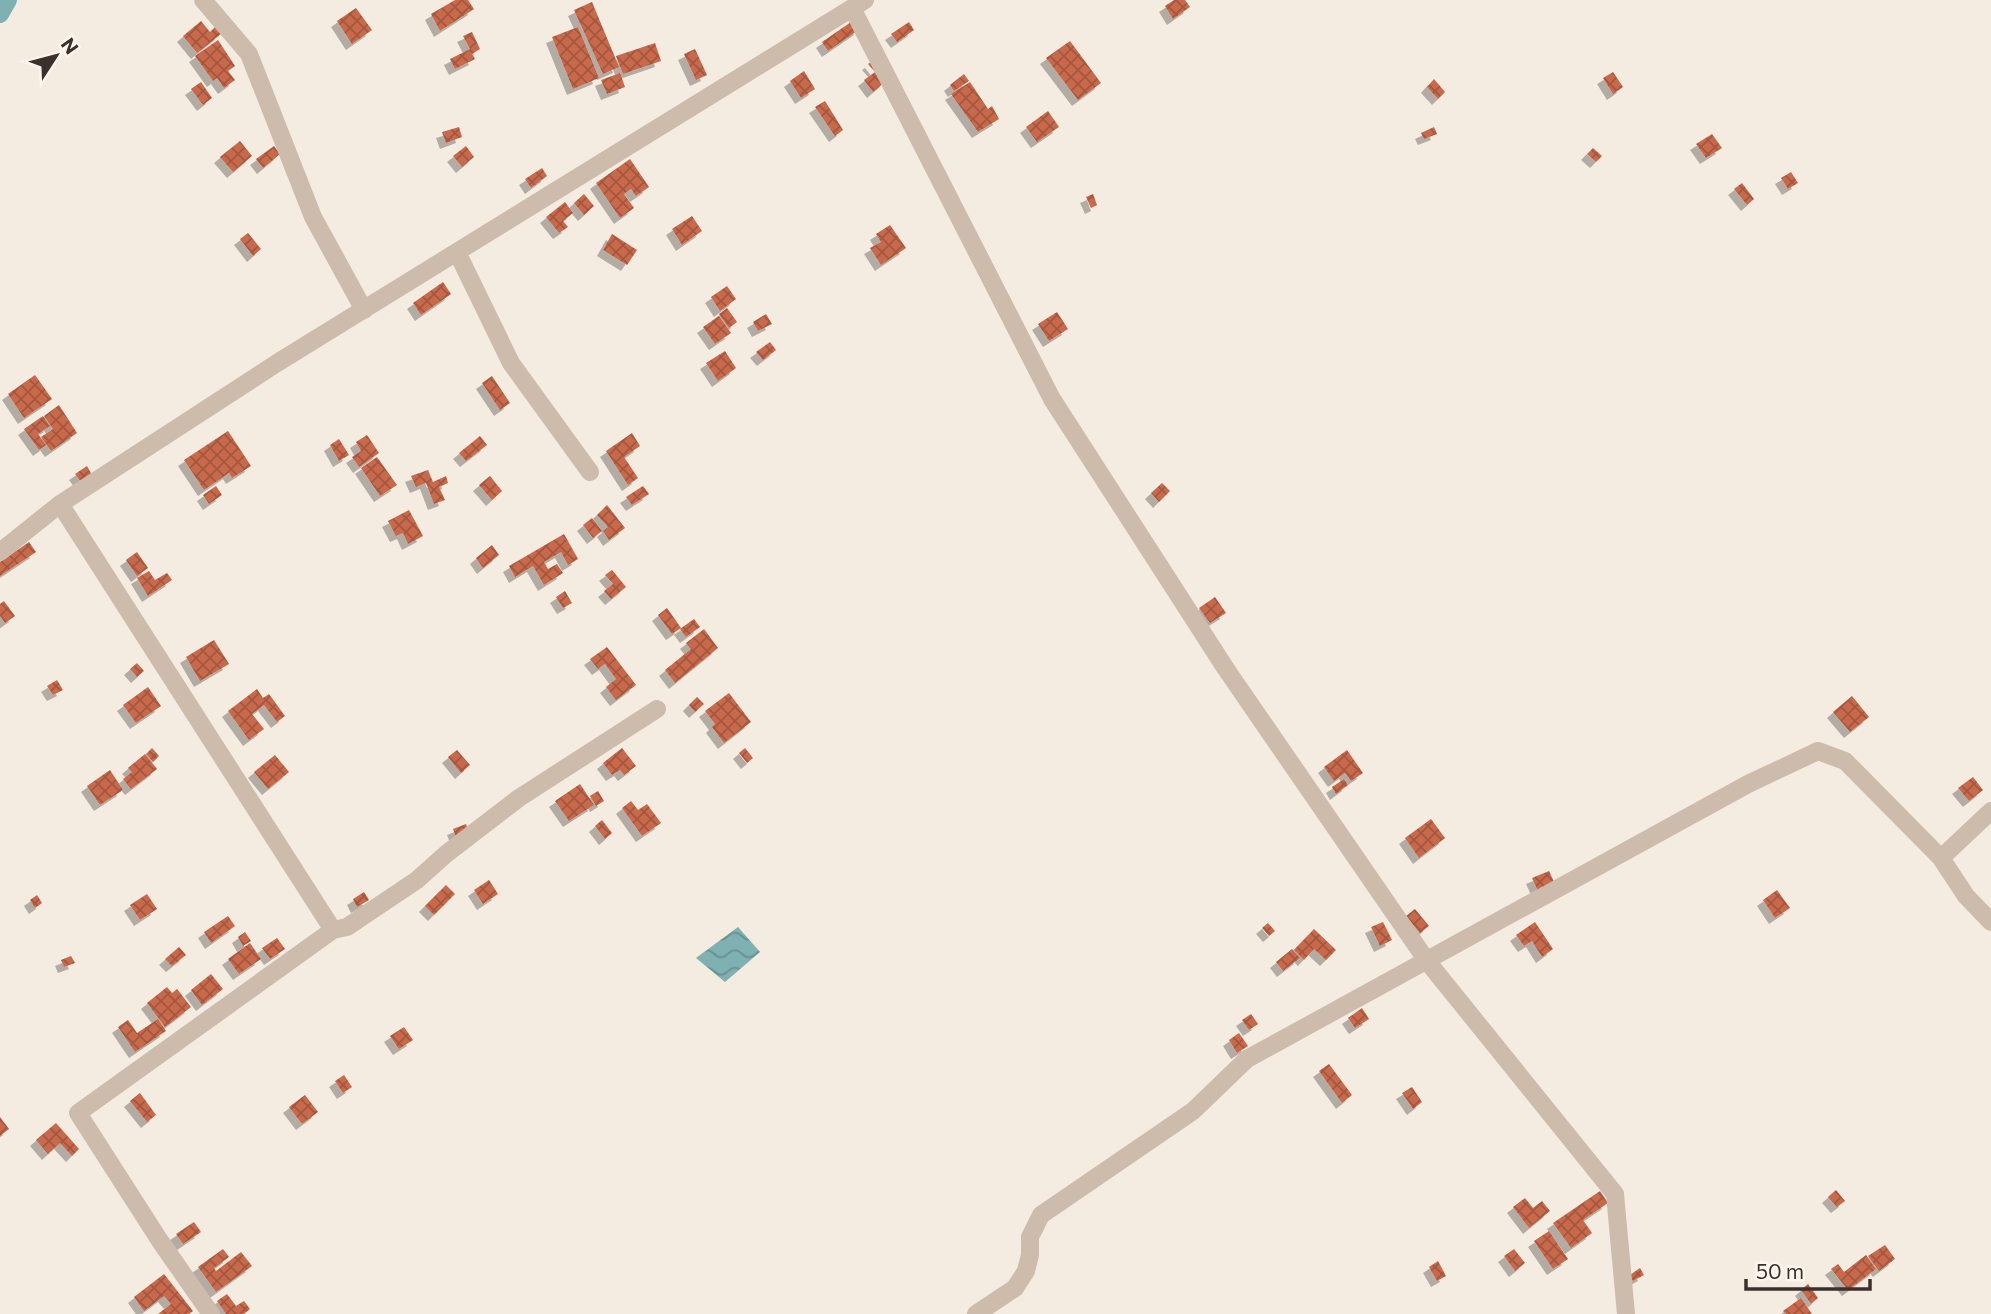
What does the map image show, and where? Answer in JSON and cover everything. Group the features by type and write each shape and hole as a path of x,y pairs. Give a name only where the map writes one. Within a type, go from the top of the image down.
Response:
{"street":[{"path":"202,0 249,54 313,217 363,310"},
{"path":"0,552 60,504 277,363 859,4 1052,398 1226,669 1427,961 1615,1194 1626,1314"},
{"path":"457,252 511,363 590,472"},
{"path":"60,504 333,930"},
{"path":"211,1314 160,1241 78,1113 333,930 347,927 417,880 519,798 657,709"},
{"path":"976,1314 1015,1288 1026,1271 1030,1255 1030,1237 1041,1215 1193,1111 1247,1059 1748,785 1818,751 1845,761 1941,858 1966,896 1991,922"},
{"path":"1941,858 1991,811"}],"water":[{"path":"738,927 760,952 725,982 696,958"}],"building":[{"path":"455,0 468,0 474,9 440,31 431,14"},
{"path":"1174,0 1185,0 1190,7 1173,19 1165,6"},
{"path":"592,2 619,67 603,74 574,10"},
{"path":"356,8 372,30 352,44 337,21"},
{"path":"854,20 860,29 828,51 822,42"},
{"path":"201,21 210,32 215,27 221,34 197,53 183,36"},
{"path":"909,22 914,30 897,42 891,34"},
{"path":"578,27 599,78 573,89 552,37"},
{"path":"472,32 480,49 472,54 475,59 455,69 450,59 470,49 463,36"},
{"path":"218,40 235,66 228,71 235,80 224,88 217,78 213,81 195,56"},
{"path":"1070,41 1101,83 1078,100 1046,58"},
{"path":"655,43 661,61 623,74 616,56"},
{"path":"695,49 707,75 696,80 684,54"},
{"path":"871,62 886,81 873,92 864,80 875,72 868,64"},
{"path":"804,71 815,89 801,98 790,81"},
{"path":"1613,72 1623,87 1613,94 1603,78"},
{"path":"620,73 625,87 607,94 601,80"},
{"path":"964,74 969,81 954,91 950,85"},
{"path":"1434,79 1445,92 1438,99 1427,87"},
{"path":"201,82 212,98 203,105 191,89"},
{"path":"970,82 988,109 992,106 999,119 978,132 951,94"},
{"path":"825,101 843,130 835,136 815,107"},
{"path":"1048,111 1059,127 1037,142 1026,127"},
{"path":"459,127 462,137 446,143 442,132"},
{"path":"1434,127 1437,134 1424,139 1421,133"},
{"path":"1712,134 1722,148 1706,158 1696,144"},
{"path":"240,141 252,156 233,172 220,157"},
{"path":"274,146 280,154 263,168 256,159"},
{"path":"466,146 474,157 462,167 453,156"},
{"path":"1593,148 1602,156 1596,162 1587,154"},
{"path":"630,159 649,187 636,196 631,189 624,194 634,208 620,218 596,183"},
{"path":"542,168 547,176 531,188 525,179"},
{"path":"1791,172 1798,183 1788,189 1781,178"},
{"path":"1742,183 1754,199 1747,205 1734,189"},
{"path":"584,194 594,206 584,215 574,203"},
{"path":"1093,194 1097,205 1091,208 1086,197"},
{"path":"565,202 573,213 563,221 568,227 559,233 546,217"},
{"path":"692,216 702,231 682,245 672,229"},
{"path":"890,225 906,248 881,265 870,248 881,242 876,234"},
{"path":"248,233 261,249 253,256 240,239"},
{"path":"612,234 637,250 627,265 603,250"},
{"path":"443,282 451,294 421,315 413,303"},
{"path":"727,286 736,299 720,311 711,297"},
{"path":"727,308 737,322 729,328 719,314"},
{"path":"1057,312 1068,329 1049,341 1038,324"},
{"path":"766,314 772,324 758,331 753,322"},
{"path":"719,316 731,333 715,344 703,327"},
{"path":"770,342 776,350 763,360 756,352"},
{"path":"725,351 736,368 718,381 706,363"},
{"path":"35,375 52,399 24,418 8,394"},
{"path":"492,376 510,403 500,410 482,383"},
{"path":"59,405 77,433 51,451 41,437 53,429 44,416"},
{"path":"43,416 50,426 38,434 46,445 39,450 24,429"},
{"path":"228,431 251,466 232,478 229,473 204,490 184,460"},
{"path":"632,433 640,446 624,457 638,478 628,485 606,451"},
{"path":"367,435 379,453 359,467 352,457 361,451 356,442"},
{"path":"480,436 487,445 466,461 459,453"},
{"path":"339,439 349,455 339,461 330,445"},
{"path":"377,457 397,485 380,496 361,468"},
{"path":"87,466 92,475 81,482 75,474"},
{"path":"428,470 433,482 446,476 448,483 439,487 445,500 434,504 426,483 416,487 411,476"},
{"path":"490,476 502,491 492,500 479,485"},
{"path":"1162,483 1170,491 1159,502 1151,493"},
{"path":"216,486 222,495 209,504 203,495"},
{"path":"643,486 649,494 632,505 626,497"},
{"path":"607,505 625,528 609,540 603,531 608,527 597,515"},
{"path":"409,510 423,536 408,544 403,533 396,536 388,521"},
{"path":"592,518 602,531 593,538 583,525"},
{"path":"564,534 578,559 568,565 561,552 544,562 548,569 557,564 563,573 544,585 533,566 515,577 509,566"},
{"path":"29,542 36,552 0,576 0,562"},
{"path":"492,545 499,555 483,568 476,558"},
{"path":"137,552 148,568 137,576 126,560"},
{"path":"612,570 626,587 611,599 604,591 613,584 605,575"},
{"path":"149,571 155,580 167,573 172,580 148,596 137,578"},
{"path":"565,591 572,603 563,608 556,597"},
{"path":"1215,597 1226,613 1210,623 1199,608"},
{"path":"4,601 15,616 5,623 0,616 0,604"},
{"path":"667,608 681,628 672,634 658,615"},
{"path":"694,619 700,627 686,637 680,629"},
{"path":"704,629 718,648 675,683 665,670 691,649 686,643"},
{"path":"214,640 229,664 200,681 186,657"},
{"path":"607,647 636,685 616,700 606,687 616,679 605,664 598,669 590,659"},
{"path":"137,663 144,671 137,677 130,669"},
{"path":"57,680 63,690 53,695 47,686"},
{"path":"148,687 161,706 136,723 123,705"},
{"path":"257,689 263,698 269,694 285,716 277,722 264,705 252,714 264,729 249,740 228,711"},
{"path":"729,693 751,722 724,743 712,727 715,724 705,711"},
{"path":"1852,696 1869,717 1850,732 1833,712"},
{"path":"697,697 704,704 695,712 689,705"},
{"path":"152,748 159,756 153,762 146,754"},
{"path":"622,748 636,766 624,775 620,770 612,775 603,763"},
{"path":"745,748 753,758 747,763 739,753"},
{"path":"457,750 470,765 461,773 448,757"},
{"path":"1347,750 1363,773 1351,781 1345,773 1334,781 1324,767"},
{"path":"145,754 157,769 131,789 123,779 132,772 128,768"},
{"path":"275,755 289,772 268,789 254,772"},
{"path":"110,770 123,790 100,805 87,786"},
{"path":"1973,777 1983,790 1969,801 1958,788"},
{"path":"1344,779 1348,785 1336,794 1332,787"},
{"path":"580,784 594,805 569,821 555,801"},
{"path":"598,791 604,801 596,806 590,796"},
{"path":"631,801 638,810 647,804 661,823 642,836 622,808"},
{"path":"1431,819 1445,838 1419,858 1405,838"},
{"path":"602,820 612,833 605,839 595,826"},
{"path":"466,824 470,834 457,839 453,829"},
{"path":"1549,871 1555,884 1538,891 1532,878"},
{"path":"489,880 498,894 483,904 474,890"},
{"path":"446,885 455,894 434,915 425,906"},
{"path":"1777,890 1790,908 1775,918 1763,900"},
{"path":"364,892 369,900 357,907 353,899"},
{"path":"147,894 157,909 140,920 130,905"},
{"path":"37,895 42,903 35,908 30,900"},
{"path":"1415,909 1429,926 1420,933 1406,916"},
{"path":"228,916 235,926 211,943 204,932"},
{"path":"1383,922 1392,940 1380,946 1371,927"},
{"path":"1535,922 1553,949 1542,957 1532,941 1524,946 1516,935"},
{"path":"1268,923 1275,931 1269,936 1262,928"},
{"path":"1314,929 1336,950 1326,960 1314,949 1304,960 1294,950"},
{"path":"245,932 251,941 243,946 238,937"},
{"path":"277,938 285,949 270,959 262,948"},
{"path":"250,943 261,959 239,974 228,959"},
{"path":"179,947 186,955 172,966 165,959"},
{"path":"1292,949 1300,958 1283,971 1276,962"},
{"path":"71,956 75,963 64,967 61,960"},
{"path":"211,974 223,989 202,1005 191,990"},
{"path":"167,987 172,993 177,989 191,1007 165,1027 147,1003"},
{"path":"1362,1008 1369,1019 1355,1028 1348,1018"},
{"path":"1251,1014 1258,1024 1249,1030 1242,1020"},
{"path":"158,1019 166,1031 135,1052 118,1027 128,1020 137,1033"},
{"path":"404,1027 413,1040 399,1049 390,1036"},
{"path":"1239,1033 1248,1046 1237,1053 1229,1040"},
{"path":"1329,1064 1352,1095 1342,1103 1319,1071"},
{"path":"344,1075 352,1087 343,1093 335,1081"},
{"path":"1412,1087 1422,1102 1413,1109 1402,1093"},
{"path":"140,1093 156,1115 147,1122 130,1101"},
{"path":"305,1095 318,1112 302,1124 289,1107"},
{"path":"0,1117 9,1129 0,1136"},
{"path":"56,1123 79,1149 72,1156 60,1143 48,1154 36,1140"},
{"path":"1836,1190 1845,1201 1837,1207 1828,1197"},
{"path":"1600,1191 1608,1203 1583,1220 1592,1233 1571,1248 1553,1223"},
{"path":"1525,1198 1533,1208 1542,1201 1550,1211 1529,1228 1513,1207"},
{"path":"194,1222 201,1232 183,1244 176,1234"},
{"path":"1549,1231 1568,1259 1553,1269 1534,1241"},
{"path":"1885,1245 1895,1259 1879,1271 1868,1256"},
{"path":"223,1249 229,1257 214,1268 216,1271 241,1252 252,1266 216,1292 198,1267"},
{"path":"1514,1249 1525,1263 1515,1271 1504,1256"},
{"path":"1866,1255 1876,1269 1848,1290 1831,1269 1838,1264 1844,1272"},
{"path":"1438,1261 1446,1276 1437,1281 1429,1267"},
{"path":"1640,1268 1644,1275 1633,1281 1630,1275"},
{"path":"164,1274 193,1311 189,1314 158,1314 171,1304 164,1296 144,1311 134,1297"},
{"path":"1808,1284 1818,1298 1811,1304 1801,1290"},
{"path":"227,1294 236,1306 244,1301 250,1309 244,1314 226,1314 217,1301"},
{"path":"1801,1298 1812,1314 1786,1314 1783,1311"}],"waterway":[{"path":"0,14 8,0"}]}
